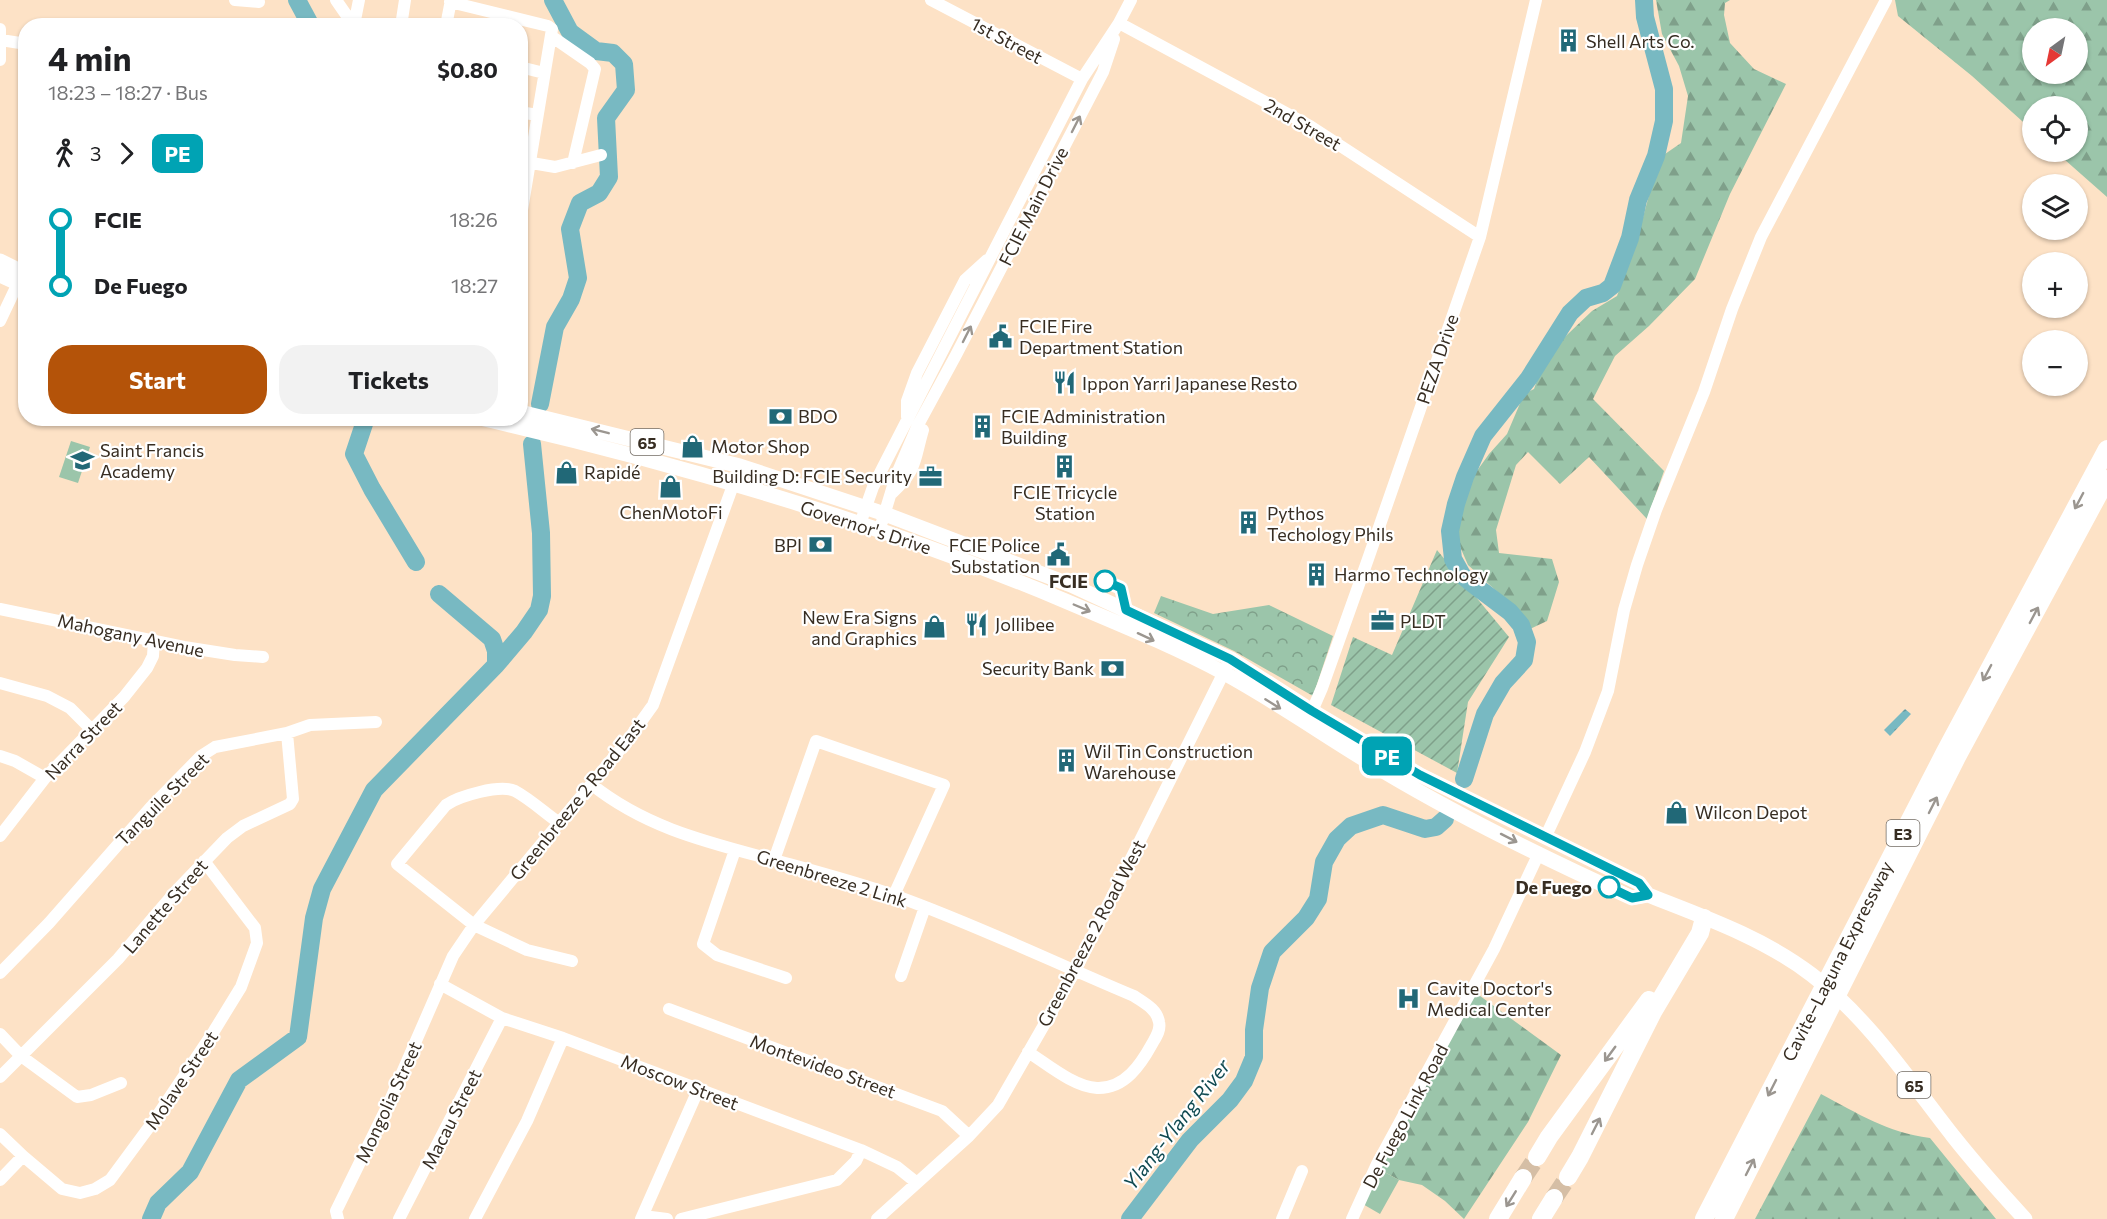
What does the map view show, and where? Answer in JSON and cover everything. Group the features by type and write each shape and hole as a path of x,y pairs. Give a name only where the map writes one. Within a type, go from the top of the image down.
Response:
{"highway":[{"name":"Cavite–Laguna Expressway","path":"1704,1219 1945,752 2107,449"},
{"name":"Cavite–Laguna Expressway","path":"1724,1219 1957,758 2107,479"},
{"path":"1537,1157 1549,1137 1645,1007 1691,930 1704,918"},
{"path":"1568,1177 1581,1157 1653,1012 1700,933 1704,918"},
{"path":"1498,1219 1523,1178"},
{"path":"1541,1219 1554,1198"}],"main road":[{"path":"0,261 18,277"},
{"path":"0,274 18,280"},
{"name":"Governor's Drive","path":"528,420 884,532 1011,578 1227,666 1429,788 1483,816 1539,853 1632,898 1648,895"},
{"name":"Governor's Drive","path":"550,427 740,466 866,507 1071,585 1312,711 1429,788"},
{"path":"884,532 890,516"},
{"name":"Governor's Drive","path":"1483,816 1545,838 1639,883 1648,895 1753,939 1793,962 1828,988 1858,1017 1968,1154 2025,1219"}],"street":[{"path":"235,0 259,2"},
{"path":"336,0 349,18"},
{"path":"355,18 359,0"},
{"path":"402,18 405,0"},
{"name":"1st Street","path":"931,0 1082,79"},
{"name":"FCIE Main Drive","path":"860,524 873,488 908,420 907,401 912,383 965,280 992,255 1082,79 1119,23 1131,0"},
{"name":"PEZA Drive","path":"1312,711 1368,560 1480,237 1536,0"},
{"path":"1545,838 1585,752 1608,691 1624,610 1637,565 1656,510 1704,392 1748,268 1802,156 1886,0"},
{"path":"447,18 450,1 494,6 526,18"},
{"path":"528,19 548,26 551,33 595,69 573,163"},
{"name":"FCIE Main Drive","path":"890,516 891,494 906,480 917,460 923,428 940,397 939,386 1103,72 1119,23"},
{"name":"2nd Street","path":"1119,23 1303,122 1480,237"},
{"path":"528,150 537,115 551,33"},
{"path":"0,60 1,35 18,42"},
{"path":"528,69 544,73"},
{"path":"528,113 537,115"},
{"path":"528,162 555,167 601,155"},
{"path":"0,321 18,290"},
{"name":"Greenbreeze 2 Road East","path":"440,984 453,956 474,925 628,740 653,705 740,466"},
{"name":"Mahogany Avenue","path":"0,609 235,655 262,657"},
{"name":"Narra Street","path":"0,836 45,778 93,731 147,668 153,656 154,640"},
{"name":"Greenbreeze 2 Road West","path":"878,1219 969,1136 998,1105 1075,971 1227,666"},
{"path":"0,683 47,696 70,708 93,731"},
{"name":"Tanguile Street","path":"0,973 49,923 121,839 201,756 215,747 287,733 310,725 376,722"},
{"name":"Lanette Street","path":"0,1077 118,959 204,861 243,826 290,804 293,799 287,733"},
{"path":"774,860 816,741 944,785 894,895"},
{"path":"0,756 15,761 45,778"},
{"name":"Greenbreeze 2 Link","path":"591,784 612,801 643,818 692,837 894,895 1075,971"},
{"path":"558,822 514,790 499,789 455,798 446,805 397,864 474,925 527,950 572,961"},
{"path":"735,850 703,944 717,955 786,978"},
{"name":"De Fuego Link Road","path":"1352,1219 1377,1164 1485,966 1539,853"},
{"name":"Molave Street","path":"0,1134 62,1188 80,1193 95,1189 110,1180 155,1119 241,987 257,943 255,928 204,861"},
{"path":"901,975 925,907"},
{"path":"1028,1052 1063,1075 1085,1086 1098,1088 1116,1085 1141,1063 1160,1030 1159,1020 1152,1008 1134,996 1075,971"},
{"name":"Moscow Street","path":"440,984 502,1018 563,1038 861,1150 897,1167 918,1183"},
{"name":"Mongolia Street","path":"338,1219 336,1211 388,1105 440,984"},
{"name":"Montevideo Street","path":"669,1010 942,1111 969,1136"},
{"name":"Macau Street","path":"399,1219 502,1018"},
{"path":"0,1034 21,1056 77,1097 91,1095 122,1083"},
{"path":"475,1219 527,1121 563,1038"},
{"path":"667,1219 642,1217 699,1089"},
{"path":"681,1219 837,1180 856,1161 861,1150"},
{"path":"0,1180 23,1156"},
{"path":"1282,1219 1302,1171"}],"green space":[{"path":"1656,0 1730,0 1725,3 1724,15 1730,43 1754,69 1786,84 1730,194 1695,279 1649,326 1615,356 1593,399 1664,471 1647,519 1589,457 1560,484 1528,452 1516,465 1496,530 1499,553 1552,559 1559,582 1547,621 1530,629 1514,607 1468,565 1458,542 1459,503 1464,489 1489,454 1507,434 1524,394 1534,389 1546,355 1592,311 1617,296 1637,239 1656,170 1665,154 1681,143 1688,96 1679,66 1662,34"},
{"path":"1895,0 2107,0 2107,197 2088,180 2088,174 2081,174 2067,162 2088,162 2088,96 2022,96 2022,121 1972,76 1898,16"},
{"path":"71,441 90,447 78,483 59,477"},
{"path":"1437,550 1509,637 1468,702 1457,773 1331,705 1353,637 1392,655"},
{"path":"1161,596 1213,614 1269,605 1333,636 1313,696 1234,651 1154,613"},
{"path":"1476,993 1561,1055 1528,1122 1464,1219 1445,1201 1422,1185 1399,1180 1379,1169"},
{"path":"1821,1094 1886,1127 1930,1138 1996,1219 1755,1219"},
{"path":"1379,1169 1399,1180 1380,1214 1361,1203"}],"water":[{"path":"1905,709 1911,714 1890,736 1884,730"}],"waterway":[{"path":"297,0 307,18"},
{"path":"540,404 555,327 571,299 578,278 570,229 580,203 599,193 609,177 606,118 626,90 624,64 613,53 596,51 570,32 553,0"},
{"name":"Ylang-Ylang River","path":"1464,779 1485,714 1503,683 1524,660 1527,642 1521,625 1510,612 1462,575 1453,559 1450,531 1456,504 1483,436 1529,378 1570,313 1586,298 1603,293 1612,286 1630,238 1638,200 1656,156 1664,121 1664,89 1645,17 1644,0"},
{"path":"363,426 354,454 372,489 416,562"},
{"path":"151,1219 158,1203 190,1172 239,1080 298,1037 314,918 322,889 374,790 496,665 539,610 542,596 541,533 532,444"},
{"path":"439,594 492,639 496,651 496,665"},
{"name":"Ylang-Ylang River","path":"1130,1219 1190,1140 1230,1100 1244,1081 1254,1057 1254,1030 1260,988 1272,952 1306,918 1318,899 1324,862 1337,839 1351,826 1383,815 1425,829 1436,827 1445,819"}],"tunnel":[{"path":"1523,1178 1537,1157"},
{"path":"1554,1198 1568,1177"}],"bus line":[{"name":"PE","path":"1105,581 1121,588 1126,610 1230,659 1420,775 1639,883 1648,895 1632,898 1609,887"}],"place":[{"name":"Shell Arts Co.","path":"1568,41"},
{"name":"FCIE Fire Department Station","path":"1001,336"},
{"name":"Ippon Yarri Japanese Resto","path":"1064,383"},
{"name":"BDO","path":"780,416"},
{"name":"FCIE Administration Building","path":"983,426"},
{"name":"Motor Shop","path":"693,446"},
{"name":"Saint Francis Academy","path":"82,460"},
{"name":"FCIE Tricycle Station","path":"1065,466"},
{"name":"Rapidé","path":"566,472"},
{"name":"Building D: FCIE Security","path":"930,476"},
{"name":"ChenMotoFi","path":"671,486"},
{"name":"Pythos Techology Phils","path":"1249,523"},
{"name":"BPI","path":"820,545"},
{"name":"FCIE Police Substation","path":"1058,555"},
{"name":"Harmo Technology","path":"1316,574"},
{"name":"FCIE","path":"1105,581"},
{"name":"PLDT","path":"1382,621"},
{"name":"Jollibee","path":"977,624"},
{"name":"New Era Signs and Graphics","path":"935,627"},
{"name":"Security Bank","path":"1112,668"},
{"name":"Wil Tin Construction Warehouse","path":"1066,761"},
{"name":"Wilcon Depot","path":"1677,812"},
{"name":"De Fuego","path":"1609,887"},
{"name":"Cavite Doctor's Medical Center","path":"1409,998"}]}
